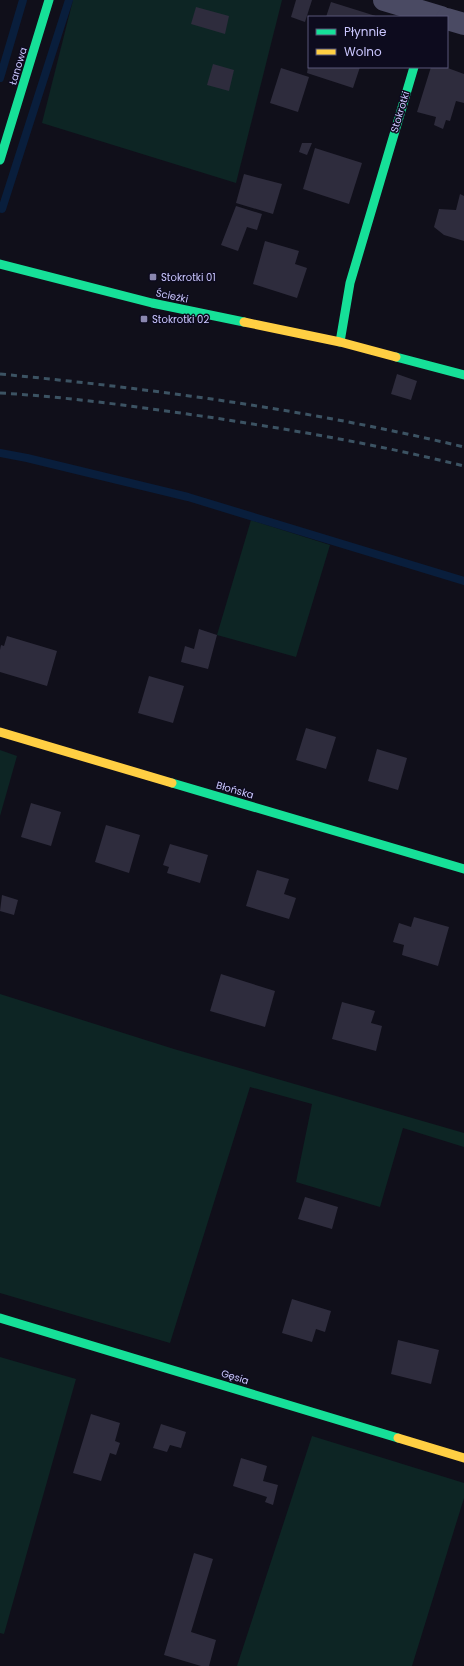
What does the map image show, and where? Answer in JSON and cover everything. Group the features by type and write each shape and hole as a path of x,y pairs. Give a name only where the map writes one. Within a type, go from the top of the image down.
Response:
{"street":[{"name":"Łanowa","path":"0,160 7,142 49,0"},
{"path":"384,0 436,13"},
{"path":"448,18 464,24"},
{"name":"Stokrotki","path":"340,342 350,283 414,68"},
{"name":"Ścieżki","path":"0,264 152,303 340,342 464,375"},
{"name":"Błońska","path":"0,732 464,869"},
{"name":"Gęsia","path":"0,1318 464,1458"}],"green space":[{"path":"73,0 282,0 236,183 42,123"},
{"path":"251,520 330,545 296,657 217,635"},
{"path":"0,750 17,756 0,816"},
{"path":"0,994 174,1049 464,1133 464,1147 403,1128 380,1207 296,1182 312,1104 250,1087 170,1343 0,1293"},
{"path":"0,1357 76,1379 4,1634 0,1633"},
{"path":"312,1436 464,1483 464,1498 412,1666 237,1666"}],"building":[{"path":"296,0 312,0 305,22 291,17"},
{"path":"331,2 376,16 326,16"},
{"path":"196,7 229,16 225,34 191,24"},
{"path":"213,64 234,70 229,91 207,85"},
{"path":"308,67 360,68 353,88 307,73"},
{"path":"281,68 309,77 298,112 270,103"},
{"path":"431,68 448,68 464,74 464,103 456,101 450,121 446,120 443,129 434,125 436,117 417,112"},
{"path":"302,143 312,143 307,155 299,152"},
{"path":"315,148 362,163 349,204 303,189"},
{"path":"244,174 282,184 273,214 236,203"},
{"path":"460,194 464,196 464,241 444,235 434,227 439,209 456,210"},
{"path":"236,206 262,214 257,230 247,227 238,251 221,245"},
{"path":"265,241 299,251 295,264 307,268 297,298 253,284"},
{"path":"397,374 417,381 411,400 391,394"},
{"path":"199,629 217,635 208,669 181,662 185,646 194,649"},
{"path":"7,636 57,651 47,686 0,672 0,650 1,645 4,646"},
{"path":"149,676 184,686 173,723 138,713"},
{"path":"306,728 336,737 326,769 296,760"},
{"path":"377,749 407,758 398,790 368,781"},
{"path":"31,803 61,812 51,846 21,837"},
{"path":"106,825 140,835 129,873 95,862"},
{"path":"170,844 208,855 200,883 167,873 169,867 163,865"},
{"path":"257,870 289,879 284,894 296,898 289,919 246,906"},
{"path":"2,895 18,900 14,915 0,911"},
{"path":"414,917 449,927 438,966 402,955 404,945 393,942 399,923 411,927"},
{"path":"221,974 275,991 265,1027 210,1011"},
{"path":"342,1002 375,1011 371,1023 382,1026 376,1051 332,1039"},
{"path":"305,1197 338,1207 332,1229 298,1219"},
{"path":"292,1299 331,1311 325,1332 316,1329 312,1342 282,1333"},
{"path":"398,1340 439,1350 431,1384 391,1374"},
{"path":"91,1414 120,1423 115,1441 120,1443 116,1455 110,1453 101,1481 73,1473"},
{"path":"161,1424 186,1432 181,1448 170,1445 167,1452 153,1448"},
{"path":"241,1458 267,1466 263,1481 278,1485 273,1505 265,1502 267,1497 233,1486"},
{"path":"194,1553 213,1559 191,1632 216,1640 209,1666 201,1666 164,1655"}],"waterway":[{"path":"0,78 23,0"},
{"path":"2,209 69,0"},
{"path":"0,453 27,458 188,497 464,581"}],"railway":[{"path":"0,374 233,402 349,422 464,447"},
{"path":"0,393 104,403 240,422 369,445 464,466"}],"traffic: fast":[{"path":"0,160 49,0"},
{"path":"340,342 350,283 414,68"},
{"path":"0,264 152,303 244,322"},
{"path":"396,357 464,375"},
{"path":"172,783 464,869"},
{"path":"0,1318 398,1438"}],"traffic: slow":[{"path":"244,322 340,342 396,357"},
{"path":"0,732 172,783"},
{"path":"398,1438 464,1458"}],"place":[{"name":"Stokrotki 01","path":"153,277"},
{"name":"Stokrotki 02","path":"144,319"}]}
